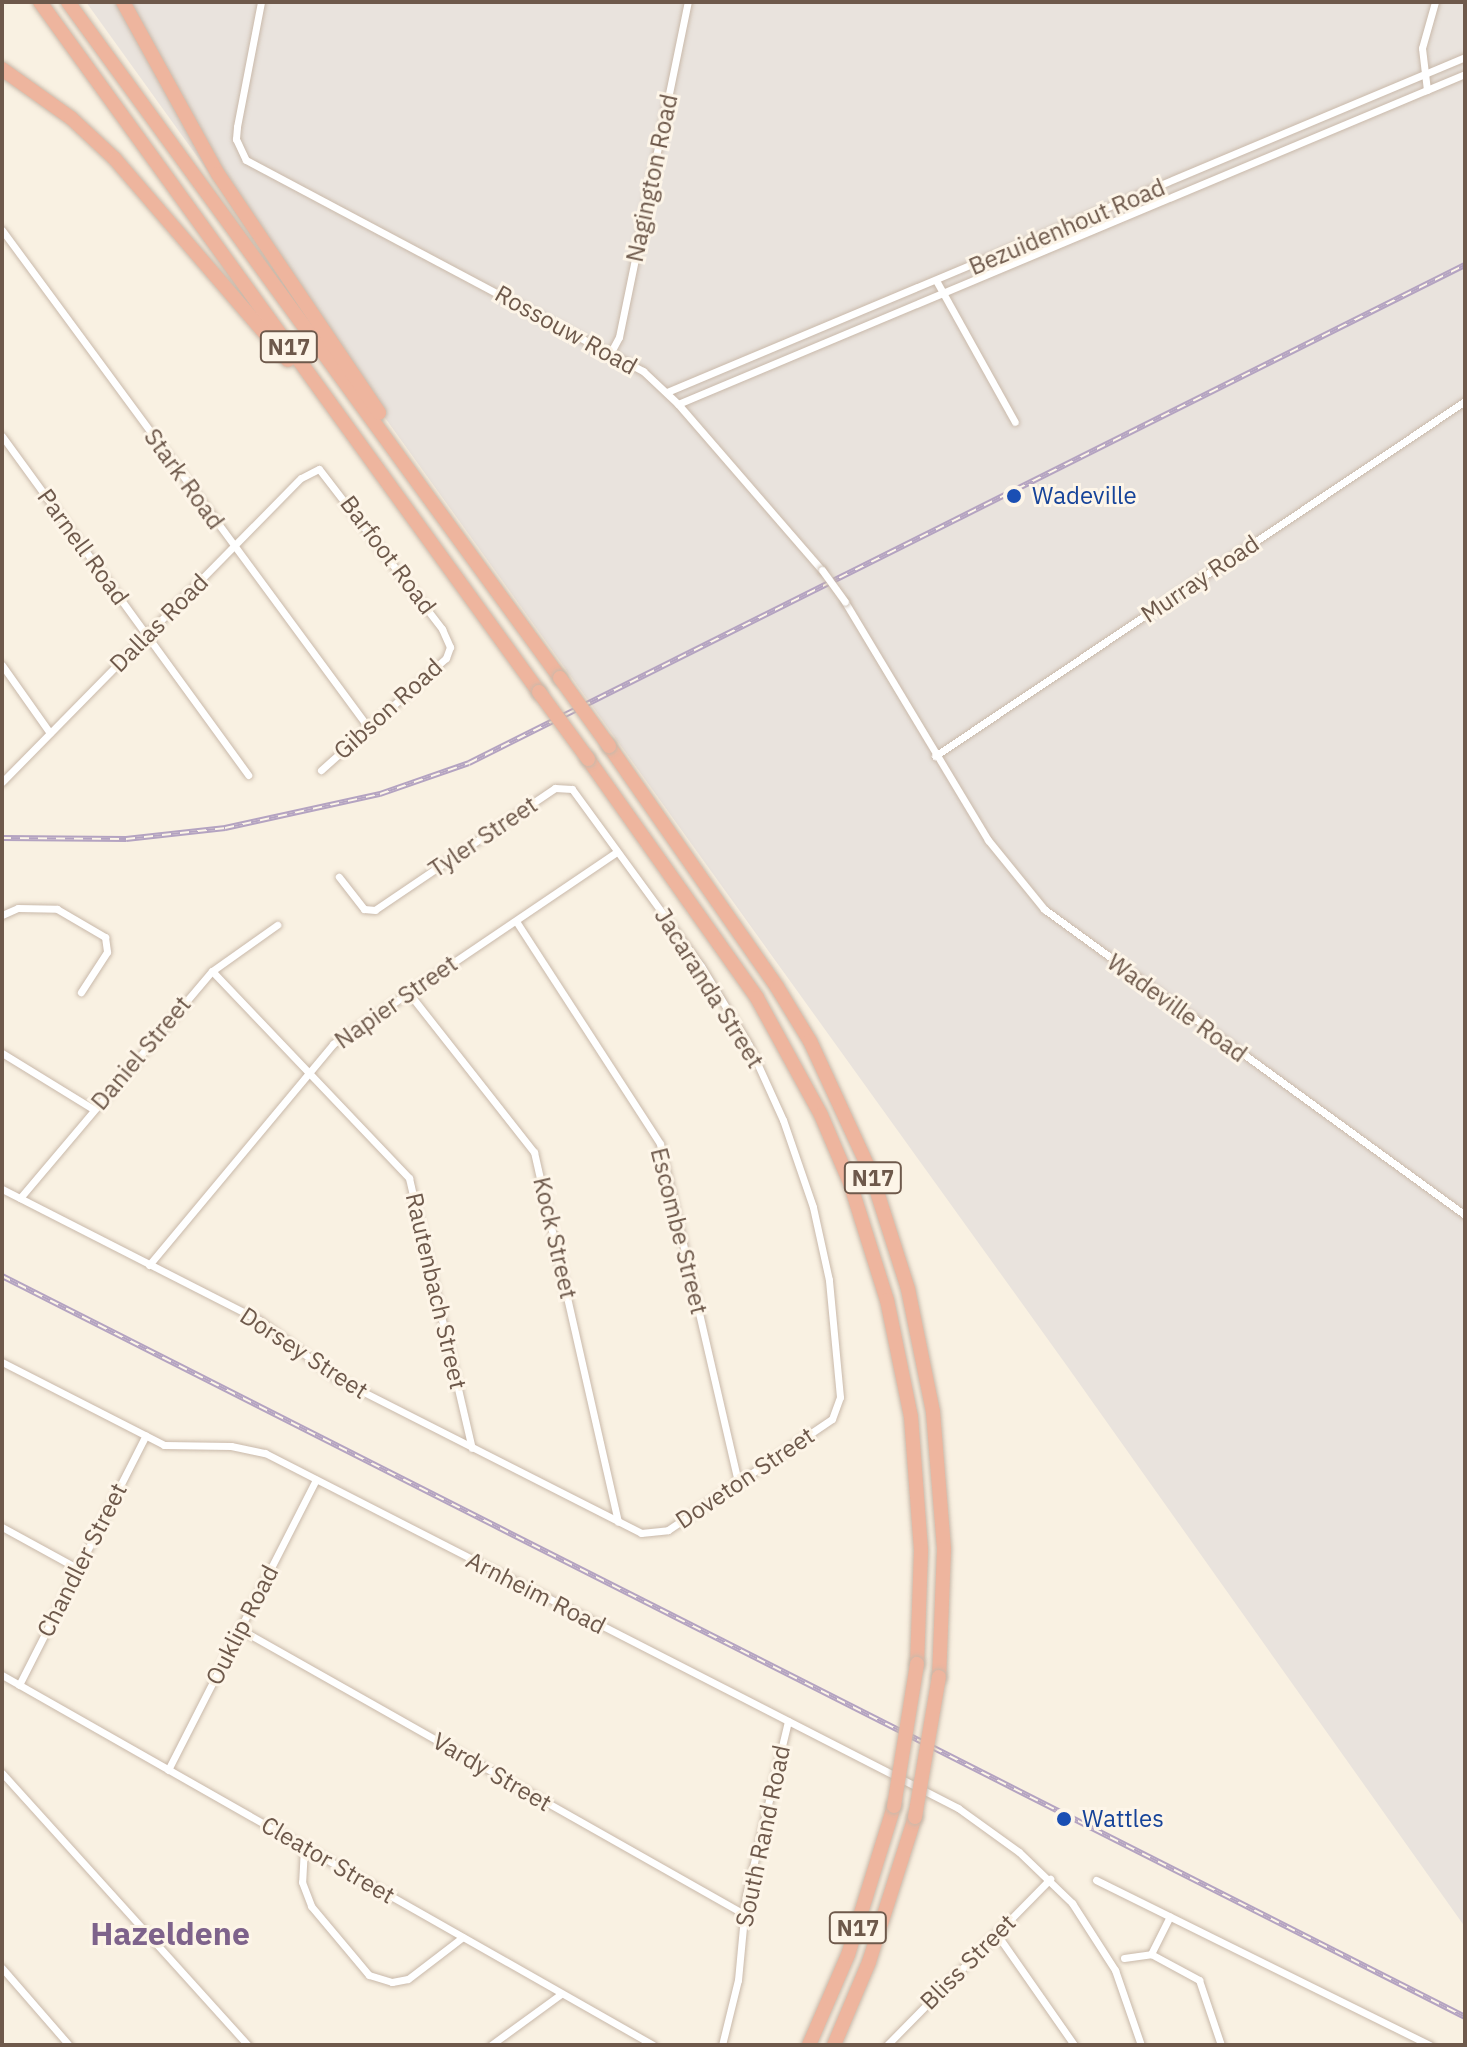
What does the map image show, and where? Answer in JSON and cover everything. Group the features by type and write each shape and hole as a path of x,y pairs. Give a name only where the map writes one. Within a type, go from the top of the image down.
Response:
{"highway":[{"name":"N17","path":"40,2 588,759 757,998 821,1115 850,1183 887,1300 911,1417 921,1551 917,1664 894,1806 848,1955 809,2045"},
{"name":"N17","path":"68,2 609,746 777,987 816,1054 871,1173 908,1289 933,1412 944,1549 939,1677 915,1817 869,1962 834,2045"},
{"path":"124,2 218,174 444,519"},
{"path":"2,69 71,118 115,159 320,391"}],"street":[{"name":"Rossouw Road","path":"261,2 237,127 246,160 611,352 667,392 822,570 845,602 935,756"},
{"name":"Nagington Road","path":"611,352 619,337 688,2"},
{"path":"1427,90 1422,75 1422,48 1435,2"},
{"name":"Bezuidenhout Road","path":"667,392 937,282 1465,57"},
{"name":"Bezuidenhout Road","path":"678,404 1465,74"},
{"path":"1327,116 1332,129"},
{"path":"1217,163 1222,175"},
{"name":"Stark Road","path":"2,230 368,727"},
{"path":"1032,241 1037,254"},
{"path":"937,282 1015,422"},
{"path":"798,339 805,352"},
{"name":"Murray Road","path":"935,756 1465,401"},
{"name":"Parnell Road","path":"2,436 248,775"},
{"name":"Dallas Road","path":"2,782 301,478 319,469"},
{"name":"Barfoot Road","path":"319,469 424,605 450,647"},
{"name":"Gibson Road","path":"321,770 446,658 450,647"},
{"path":"2,665 50,733"},
{"name":"Wadeville Road","path":"935,756 988,840 1044,909 1465,1215"},
{"name":"Tyler Street","path":"339,877 364,909 375,910 564,786 617,852"},
{"name":"Napier Street","path":"149,1265 340,1039 617,852"},
{"name":"Jacaranda Street","path":"617,852 728,1009 783,1120 813,1207 829,1280 840,1385 837,1413"},
{"path":"2,915 18,908 57,909 105,937 107,952 81,992"},
{"name":"Escombe Street","path":"516,921 660,1144 738,1483"},
{"name":"Daniel Street","path":"20,1198 212,971 277,925"},
{"name":"Rautenbach Street","path":"212,971 412,1184 472,1448"},
{"name":"Kock Street","path":"408,992 534,1152 618,1522"},
{"path":"2,1053 93,1109"},
{"name":"Dorsey Street","path":"2,1189 259,1320 338,1379 618,1522 650,1534"},
{"name":"Arnheim Road","path":"2,1362 174,1448 254,1449 958,1808 1050,1879 1106,1952 1141,2045"},
{"name":"Doveton Street","path":"650,1534 668,1530 837,1413"},
{"name":"Chandler Street","path":"19,1685 146,1435"},
{"name":"Ouklip Road","path":"168,1770 316,1480"},
{"path":"2,1527 77,1568"},
{"name":"Vardy Street","path":"240,1629 744,1914"},
{"name":"Cleator Street","path":"2,1675 653,2045"},
{"name":"South Rand Road","path":"722,2045 738,1980 744,1914 788,1721"},
{"path":"2,1773 248,2045"},
{"path":"304,1847 302,1882 311,1906 369,1975 392,1982 408,1979 463,1937"},
{"name":"Bliss Street","path":"887,2045 1050,1879"},
{"path":"1096,1880 1430,2045"},
{"path":"1151,1954 1170,1916"},
{"path":"996,1933 1074,2045"},
{"path":"1124,1958 1151,1954 1203,1984 1221,2045"},
{"path":"2,1968 69,2045"},
{"path":"491,2045 561,1994"}],"shaded area":[{"path":"86,2 1465,2 1465,1927 1067,1366"}],"railway":[{"path":"2,838 126,839 225,828 380,794 469,763 1465,265"},
{"path":"2,1276 1465,2017"}],"place":[{"name":"Wadeville","path":"1014,496"},
{"name":"Wattles","path":"1064,1819"}],"district":[{"name":"Hazeldene","path":"170,1933"}]}
